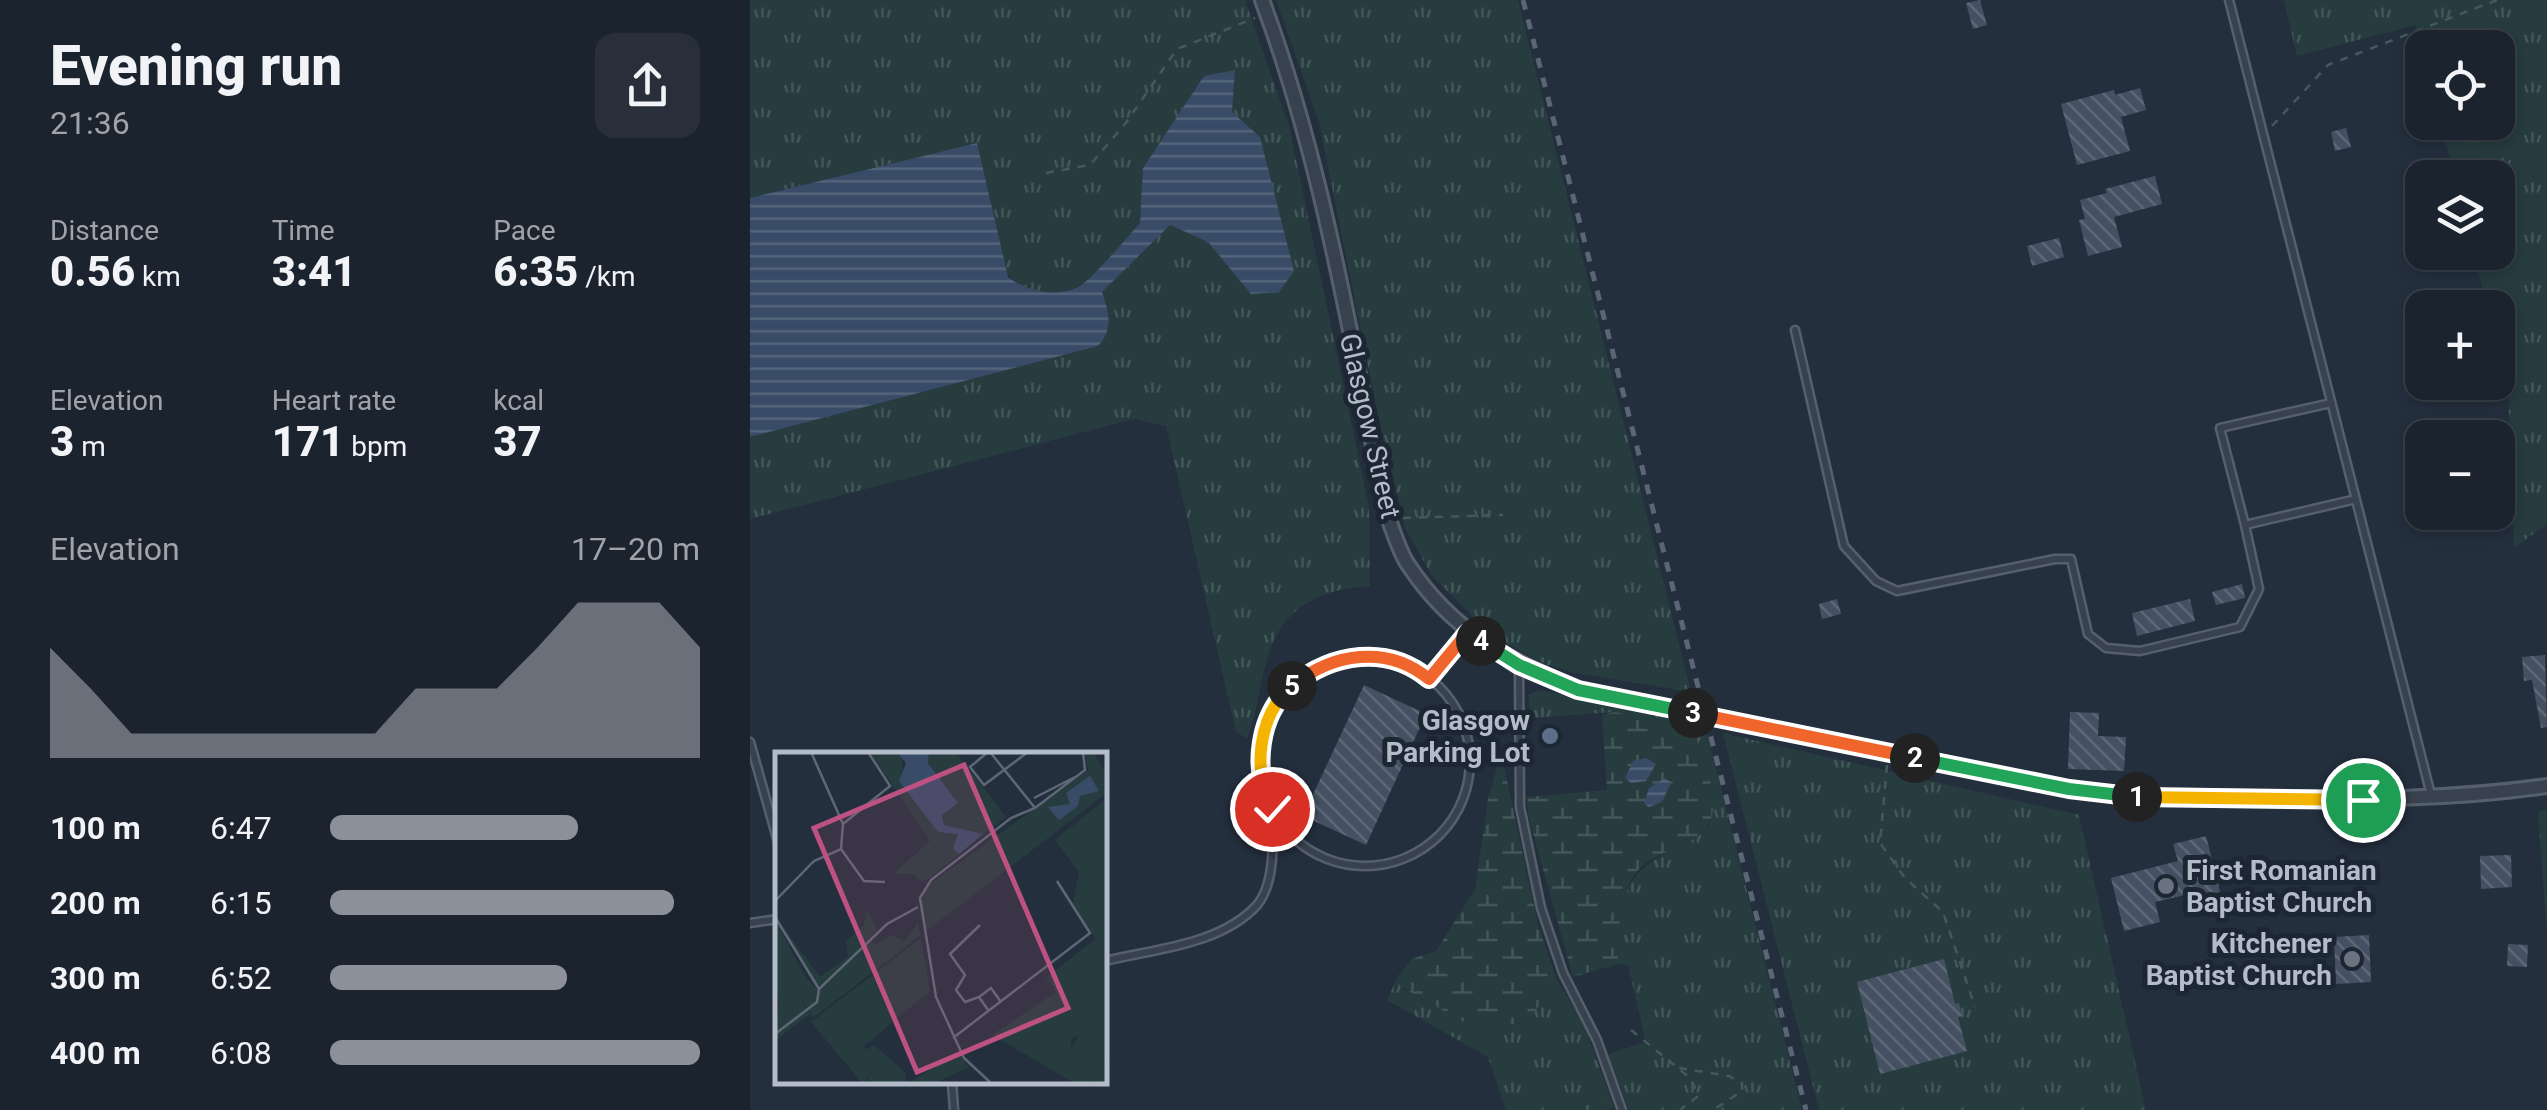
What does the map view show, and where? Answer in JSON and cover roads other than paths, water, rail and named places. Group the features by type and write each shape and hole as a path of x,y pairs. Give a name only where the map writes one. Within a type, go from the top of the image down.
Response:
{"street":[{"name":"Glasgow Street","path":"1264,7 1299,108 1318,184 1387,516 1407,564 1467,633 1519,665 1578,690 2069,789 2130,796 2363,800 2490,794 2547,786"}],"lane":[{"path":"2229,0 2432,796"},
{"path":"1795,330 1844,546 1876,581 1897,591 2054,558 2071,559 2088,634 2106,648 2140,651 2240,626 2259,589 2220,428 2331,403"},
{"path":"2245,525 2356,499"},
{"path":"1429,679 1467,633"},
{"path":"1348,656 1384,657 1418,670 1429,679 1446,693 1462,722 1470,754 1467,787 1454,817 1432,842 1404,859 1371,866 1338,863 1308,850 1281,826 1264,794 1260,758 1267,722 1286,691 1314,668 1348,656"},
{"path":"1519,665 1520,807 1541,908 1563,973 1597,1040 1622,1110"},
{"path":"750,742 775,831"},
{"path":"1108,959 1214,935 1258,904 1274,860 1272,809"},
{"path":"750,923 775,919"},
{"path":"952,1085 954,1110"}],"water":[{"path":"1235,70 1232,112 1260,137 1294,271 1279,292 1251,294 1208,242 1170,225 1102,292 1108,327 1098,346 750,437 750,198 977,143 1008,277 1042,291 1069,290 1091,276 1140,223 1143,168 1204,76"},
{"path":"1646,758 1656,764 1646,781 1631,783 1625,778 1633,761"},
{"path":"1665,778 1671,783 1662,802 1649,807 1644,804 1649,788"}],"railway":[{"path":"1523,0 1806,1110"}],"place":[{"name":"Glasgow Parking Lot","path":"1550,736"},
{"name":"First Romanian Baptist Church","path":"2166,886"},
{"name":"Kitchener Baptist Church","path":"2352,959"}]}
